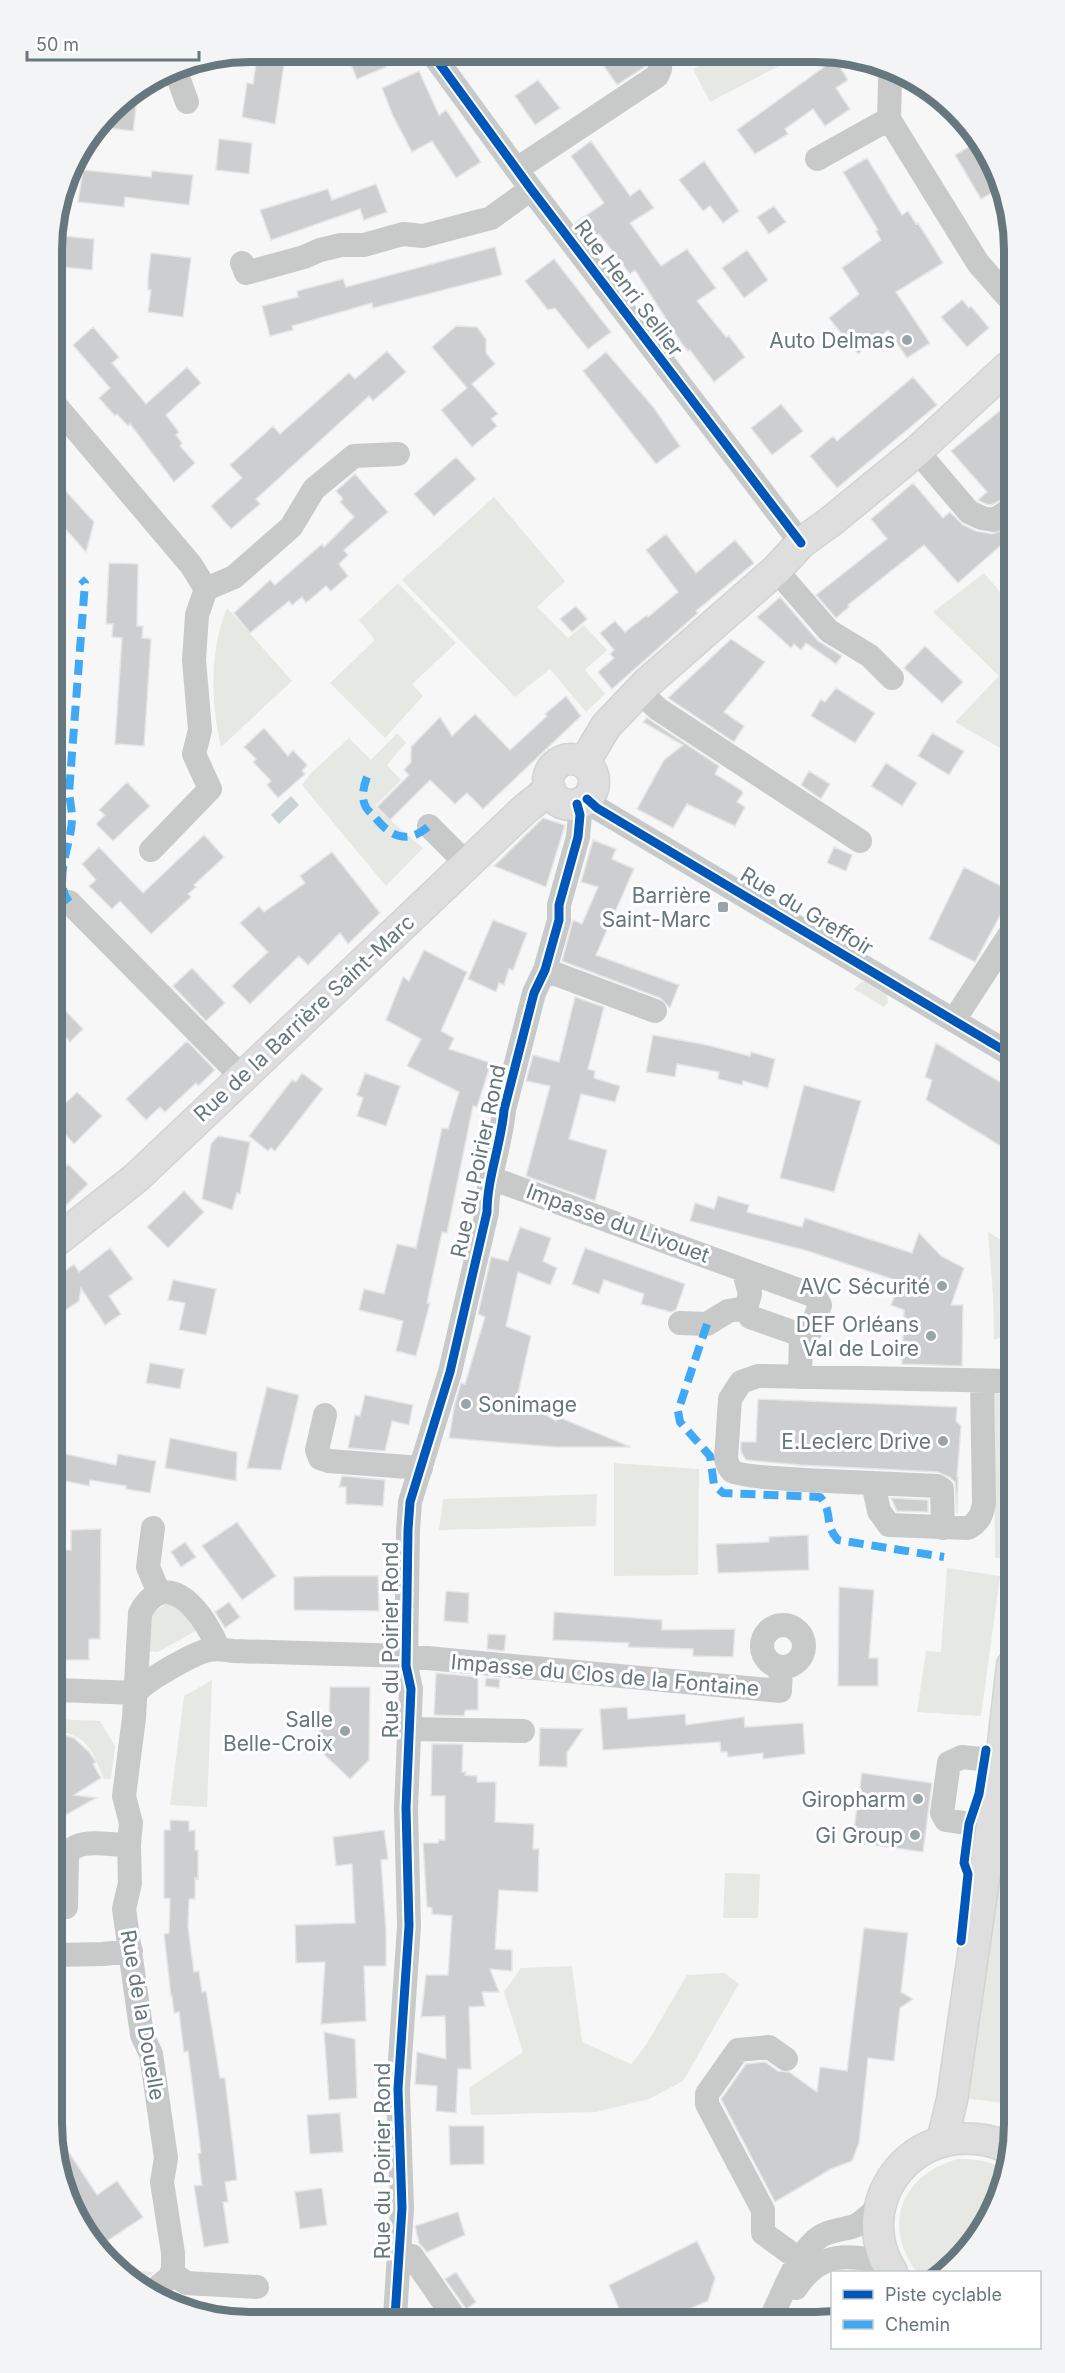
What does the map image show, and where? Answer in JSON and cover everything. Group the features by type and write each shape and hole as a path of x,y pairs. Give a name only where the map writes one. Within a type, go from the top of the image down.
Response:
{"main road":[{"path":"584,763 606,726 639,691 776,570 801,543 917,451 1004,372"},
{"path":"570,760 584,763 594,780 591,794 582,802 564,804 553,795 549,776 557,764 570,760"},
{"name":"Rue de la Barrière Saint-Marc","path":"62,1236 137,1177 541,794 550,789"},
{"path":"942,2141 952,2100 1003,1742"},
{"path":"889,2268 878,2236 879,2208 887,2185 901,2165 920,2150 942,2141 964,2138 986,2140 1002,2147"}],"street":[{"name":"Rue Henri Sellier","path":"438,62 531,189 801,543"},
{"path":"517,169 657,76 660,62"},
{"path":"178,76 187,102"},
{"path":"891,78 889,119 978,263 1004,293"},
{"path":"817,159 889,119"},
{"path":"242,262 246,273 331,248 364,245 403,234 423,236 491,218 531,189"},
{"path":"62,413 191,566 206,589"},
{"path":"917,451 969,512 982,518 994,519 1004,513"},
{"path":"151,850 210,789 194,754 200,730 194,660 197,615 206,589 234,577 291,527 314,489 354,456 398,454"},
{"path":"776,570 829,631 870,656 892,678"},
{"path":"639,691 658,708 860,841"},
{"name":"Rue du Greffoir","path":"582,802 618,820 1004,1049"},
{"name":"Rue du Poirier Rond","path":"395,2312 402,2208 398,2089 409,1926 406,1808 411,1689 406,1656 408,1530 411,1502 450,1372 487,1212 487,1195 503,1127 504,1110 534,993 545,970 559,920 559,905 578,837 582,802"},
{"path":"578,837 596,823 618,820"},
{"path":"429,826 467,864"},
{"path":"69,902 242,1077"},
{"path":"954,1020 1004,944"},
{"path":"545,970 655,1011"},
{"name":"Impasse du Livouet","path":"491,1178 815,1296 820,1305 810,1332 801,1335"},
{"path":"744,1272 750,1294 746,1308 750,1317 801,1335 800,1377"},
{"path":"680,1323 707,1324 728,1311 746,1308"},
{"path":"943,1528 942,1489 937,1486 758,1477 732,1471 726,1459 730,1399 741,1382 758,1376 1003,1381"},
{"path":"873,1483 879,1511 889,1525 968,1528 976,1524 983,1511 982,1381"},
{"path":"325,1415 317,1450 320,1458 329,1461 421,1468"},
{"path":"153,1528 148,1567 159,1593 173,1592 185,1598 209,1630 218,1648"},
{"name":"Rue de la Douelle","path":"159,1593 145,1605 139,1620 136,1693 124,1796 130,1816 130,1883 124,1909 142,2035 151,2054 166,2158 162,2182 173,2253 172,2273"},
{"path":"62,1690 136,1693 144,1683 203,1651 218,1648 232,1651 406,1656"},
{"name":"Impasse du Clos de la Fontaine","path":"406,1656 780,1691 781,1667"},
{"path":"410,1729 523,1731"},
{"path":"992,1827 946,1820 942,1813 949,1763 962,1757 1001,1761"},
{"path":"66,1907 67,1858 73,1847 82,1844 129,1845"},
{"path":"62,1955 131,1951"},
{"path":"786,2059 769,2047 738,2050 707,2094 707,2104 763,2210 763,2233 800,2260"},
{"path":"774,2312 800,2260 819,2237 856,2225 879,2208"},
{"path":"400,2255 412,2256 451,2312"},
{"path":"781,2312 803,2278 819,2264 834,2258 851,2256 889,2268"},
{"path":"158,2287 172,2273 186,2283 257,2287"}],"shaded area":[{"path":"707,62 787,62 710,102 693,69"},
{"path":"494,497 565,581 537,607 568,638 584,625 607,650 585,670 605,694 586,712 550,669 515,697 402,580"},
{"path":"984,573 1004,596 1004,750 955,722 999,676 933,612"},
{"path":"398,583 456,643 412,684 423,696 385,738 330,683 375,640 359,620"},
{"path":"227,608 292,681 221,747 215,712 214,677 217,642"},
{"path":"397,733 406,743 387,765 401,780 376,805 376,808 423,848 386,886 302,785 310,774 349,738 371,760"},
{"path":"291,796 299,805 279,824 271,815"},
{"path":"861,982 887,995 888,1002 884,1007 854,989"},
{"path":"988,1232 1003,1241 1003,1336 994,1340"},
{"path":"994,1391 1003,1394 1003,1479 1000,1512 1003,1544 1002,1558 995,1558"},
{"path":"614,1463 699,1469 698,1575 614,1576"},
{"path":"597,1494 596,1526 439,1530 443,1499"},
{"path":"947,1568 1000,1576 981,1716 917,1712 926,1651 941,1652"},
{"path":"171,1602 199,1629 158,1652 144,1651 148,1621 162,1606"},
{"path":"212,1680 207,1807 170,1805 184,1696"},
{"path":"62,1719 100,1721 115,1746 111,1779 104,1779 88,1746 62,1732"},
{"path":"1003,1816 1003,2096 1002,2103 964,2098"},
{"path":"725,1873 760,1874 758,1918 723,1918"},
{"path":"572,1966 582,2042 631,2064 646,2045 687,1975 724,1973 739,1984 683,2081 649,2099 596,2112 471,2115 469,2088 523,2052 504,1992 521,1968"},
{"path":"958,2159 971,2159 998,2166 989,2195 965,2238 931,2271 916,2271 906,2254 900,2237 899,2220 903,2204 911,2189 923,2176 939,2166"},
{"path":"138,2271 154,2272 144,2279 136,2272"}],"building":[{"path":"256,62 284,62 275,124 242,117 247,83 253,84"},
{"path":"350,62 384,62 386,67 357,79"},
{"path":"601,62 644,62 646,66 617,85"},
{"path":"830,62 838,63 848,80 836,88 850,109 825,126 813,109 785,129 788,134 755,154 737,130"},
{"path":"419,71 439,115 446,110 481,162 456,178 432,141 412,152 393,116 382,88"},
{"path":"538,80 560,108 535,125 515,96"},
{"path":"135,100 137,100 133,131 106,128"},
{"path":"219,139 252,143 249,174 216,170"},
{"path":"591,141 630,196 640,189 654,208 630,223 661,266 687,249 716,288 697,301 745,357 714,382 690,350 688,351 680,341 635,270 630,274 599,234 589,241 575,223 604,203 571,156"},
{"path":"972,145 995,191 981,199 955,155"},
{"path":"867,158 902,215 908,211 943,263 896,292 930,343 907,358 888,330 858,354 829,318 859,294 842,268 881,240 876,231 878,230 843,172"},
{"path":"704,161 739,211 723,223 710,206 703,211 679,180"},
{"path":"83,170 151,177 152,171 193,175 189,205 125,197 124,207 78,202"},
{"path":"376,184 387,212 364,220 360,209 271,240 260,210 328,189 332,200"},
{"path":"774,206 786,222 769,234 757,217"},
{"path":"62,236 94,239 92,270 62,267"},
{"path":"495,247 502,275 373,308 372,303 292,326 293,330 270,336 262,306 298,297 297,291 343,279 346,287"},
{"path":"747,250 768,280 744,298 722,268"},
{"path":"151,253 191,258 183,317 148,312 151,290 148,290 148,278"},
{"path":"554,259 611,332 588,349 555,308 548,310 525,281"},
{"path":"962,300 969,308 971,306 989,328 967,347 941,317"},
{"path":"456,326 477,327 486,339 486,353 495,364 472,384 498,414 491,419 497,426 472,447 441,410 467,388 432,347"},
{"path":"93,327 119,357 112,363 146,404 187,367 201,383 166,415 179,432 176,435 182,443 180,446 195,463 174,482 130,424 128,426 117,414 115,416 99,398 110,388 73,345"},
{"path":"387,351 406,372 373,401 369,396 256,499 260,504 231,529 211,506 242,478 230,465 273,426 280,434 349,373 355,379"},
{"path":"606,352 654,408 680,446 656,464 583,371"},
{"path":"913,377 937,405 837,488 810,456 833,436 837,441"},
{"path":"781,404 803,431 772,455 751,428"},
{"path":"1004,407 1004,499 991,505 978,500 987,492 951,451"},
{"path":"456,457 476,479 434,516 414,494"},
{"path":"355,474 388,512 344,550 348,555 339,564 348,576 331,591 326,586 306,603 302,597 292,605 289,601 250,633 234,613 270,580 275,585 322,544 324,547 354,517 340,502 343,499 336,491"},
{"path":"913,483 943,518 950,512 963,525 976,531 992,534 1004,530 1004,543 958,583 924,545 848,605 849,607 836,618 816,595 887,539 871,519"},
{"path":"62,487 94,522 86,552 62,525"},
{"path":"666,534 696,573 735,540 754,563 696,611 698,613 612,689 598,672 614,658 610,654 614,650 600,633 615,621 625,632 647,615 648,617 678,592 646,550"},
{"path":"109,563 138,564 137,626 143,626 142,638 151,639 144,746 115,744 122,638 112,637 113,624 106,624"},
{"path":"780,597 818,641 842,656 836,664 806,643 801,650 794,644 791,648 757,617"},
{"path":"576,606 587,619 572,632 560,619"},
{"path":"731,639 765,662 724,712 744,726 734,742 668,698"},
{"path":"925,646 963,682 942,703 904,668"},
{"path":"836,688 875,713 855,743 811,716 821,699 825,702"},
{"path":"566,696 581,716 483,809 467,793 455,804 430,780 390,820 377,807 409,775 404,770 411,762 411,747 440,717 452,736 475,714 510,750"},
{"path":"647,718 719,766 715,774 741,790 743,793 737,802 745,807 735,826 687,804 673,828 637,809 664,760 683,745 643,722"},
{"path":"264,728 288,756 293,750 307,765 302,771 305,774 278,798 267,785 271,781 253,762 256,759 244,747"},
{"path":"932,733 964,751 949,775 918,756"},
{"path":"886,763 917,783 902,806 871,786"},
{"path":"809,771 830,784 821,799 801,785"},
{"path":"127,782 150,806 113,841 96,824 105,815 99,810"},
{"path":"543,818 565,825 546,887 494,866"},
{"path":"204,835 224,857 194,885 196,887 188,894 191,897 151,934 120,901 112,909 89,886 96,880 82,864 99,847 143,893"},
{"path":"593,840 616,849 612,859 634,869 596,955 679,985 670,1008 660,998 562,961 573,920 582,924 598,887 581,882"},
{"path":"834,847 852,855 846,871 827,863"},
{"path":"332,852 380,913 348,944 340,933 308,965 299,956 250,1004 232,986 268,952 240,923 259,906 264,912 305,883 300,876"},
{"path":"964,867 1004,887 1004,909 975,962 929,939"},
{"path":"493,920 527,933 513,970 509,969 504,985 499,983 496,992 468,979"},
{"path":"424,950 467,972 441,1031 454,1038 449,1049 491,1063 477,1107 473,1106 447,1233 442,1232 427,1303 430,1303 416,1356 396,1351 403,1321 359,1310 364,1289 384,1294 397,1244 416,1248 442,1128 448,1129 459,1092 407,1066 421,1039 386,1020 403,977 409,981"},
{"path":"192,968 225,1003 206,1021 173,986"},
{"path":"575,997 604,1007 588,1069 595,1071 594,1078 620,1086 615,1102 581,1094 569,1139 607,1150 595,1201 526,1176 550,1086 526,1081 533,1055 559,1062"},
{"path":"62,1007 83,1029 70,1042 62,1034"},
{"path":"653,1035 750,1056 751,1052 775,1059 768,1088 743,1081 742,1085 718,1079 719,1072 677,1064 675,1077 646,1072"},
{"path":"187,1041 215,1070 198,1086 196,1083 165,1112 160,1107 146,1120 126,1099"},
{"path":"936,1043 1004,1084 1004,1148 926,1100 932,1080 925,1077"},
{"path":"302,1073 323,1089 275,1151 271,1148 268,1151 249,1136 292,1080 296,1082"},
{"path":"365,1073 400,1086 386,1126 357,1116 363,1098 357,1095"},
{"path":"804,1085 861,1101 834,1192 780,1178"},
{"path":"77,1092 102,1116 74,1144 62,1131 62,1106"},
{"path":"218,1136 250,1142 240,1194 237,1193 232,1210 202,1199 211,1144"},
{"path":"68,1164 88,1184 62,1209 62,1170"},
{"path":"184,1191 204,1212 168,1248 147,1227"},
{"path":"718,1196 749,1205 747,1212 802,1227 805,1218 912,1253 919,1233 941,1256 964,1268 951,1305 963,1305 962,1366 902,1364 904,1310 891,1305 901,1282 808,1251 690,1221 695,1203 714,1209"},
{"path":"520,1227 551,1238 543,1261 557,1268 550,1285 518,1272 506,1326 531,1336 517,1398 556,1421 556,1416 631,1447 555,1447 449,1438 455,1403 461,1383 465,1384 485,1317 478,1314 491,1257 508,1261"},
{"path":"110,1248 133,1279 109,1296 121,1314 105,1325 81,1288 79,1301 62,1312 62,1273 74,1264 79,1272"},
{"path":"585,1248 685,1284 676,1310 671,1312 641,1304 644,1294 604,1280 599,1294 572,1284"},
{"path":"173,1280 216,1289 206,1335 179,1330 185,1303 168,1300"},
{"path":"150,1363 184,1369 180,1389 146,1383"},
{"path":"267,1387 299,1395 281,1470 247,1468"},
{"path":"365,1395 413,1405 409,1425 392,1421 385,1451 348,1448 355,1415 360,1416"},
{"path":"758,1399 957,1407 956,1421 961,1426 957,1513 955,1482 938,1472 746,1460 741,1452 741,1442 756,1442"},
{"path":"170,1438 237,1452 236,1481 165,1468"},
{"path":"62,1453 116,1465 118,1454 156,1461 150,1493 90,1480 89,1486 62,1480"},
{"path":"342,1476 385,1480 383,1506 346,1504 346,1487 339,1487"},
{"path":"891,1498 928,1500 928,1512 897,1511"},
{"path":"237,1522 276,1576 242,1600 202,1546"},
{"path":"101,1529 100,1639 89,1639 89,1660 62,1660 62,1550 71,1550 71,1530"},
{"path":"808,1535 809,1570 718,1573 716,1544 769,1542 769,1537"},
{"path":"185,1542 196,1557 181,1567 171,1552"},
{"path":"378,1576 379,1611 294,1610 294,1577"},
{"path":"839,1587 874,1590 869,1658 878,1658 878,1686 838,1686"},
{"path":"446,1591 469,1593 468,1623 444,1621"},
{"path":"229,1602 240,1617 225,1628 215,1612"},
{"path":"554,1612 662,1620 662,1630 735,1629 733,1657 693,1656 693,1649 628,1647 629,1643 553,1640"},
{"path":"488,1634 506,1635 504,1651 487,1649"},
{"path":"436,1673 478,1677 478,1710 467,1710 464,1716 434,1715"},
{"path":"486,1678 500,1679 499,1688 485,1686"},
{"name":"Salle Belle-Croix","path":"330,1687 370,1687 369,1760 350,1779 310,1741 329,1721"},
{"path":"627,1707 628,1719 685,1714 686,1725 744,1717 745,1727 803,1723 805,1754 763,1759 763,1753 728,1757 727,1752 721,1752 720,1742 603,1750 600,1709"},
{"path":"540,1728 583,1729 567,1753 567,1767 539,1766"},
{"path":"62,1735 74,1738 89,1752 96,1762 93,1764 101,1778 74,1795 96,1798 62,1817"},
{"path":"432,1744 463,1744 462,1772 466,1772 465,1775 477,1776 477,1782 496,1782 495,1822 534,1824 533,1849 539,1849 538,1892 499,1890 495,1949 512,1950 512,1971 490,1969 499,1992 482,1992 485,2006 469,2007 471,2069 458,2069 456,2113 436,2111 437,2086 415,2084 417,2052 446,2059 445,2016 421,2017 426,1975 448,1975 452,1916 432,1914 432,1908 427,1907 423,1843 438,1843 439,1840 445,1840 445,1796 431,1796"},
{"path":"862,1773 932,1783 923,1852 852,1842"},
{"path":"170,1820 189,1821 189,1831 195,1830 198,1879 195,1878 195,1899 189,1899 188,1927 194,1972 199,1971 202,1992 206,1991 220,2078 225,2078 237,2180 225,2182 228,2202 223,2202 229,2243 204,2247 194,2186 202,2185 198,2154 201,2153 188,2051 184,2052 179,2012 174,2013 164,1934 169,1933 170,1899 164,1898 164,1830 170,1830"},
{"path":"384,1830 388,1859 381,1860 386,1966 364,1966 366,2021 321,2024 325,1962 296,1963 295,1925 355,1923 352,1864 336,1866 333,1837"},
{"path":"864,1928 908,1933 901,1992 913,1999 900,2008 894,2061 868,2058 859,2143 852,2161 831,2169 775,2202 721,2099 746,2064 765,2062 778,2071 789,2072 817,2092 820,2067 847,2071"},
{"path":"324,2032 355,2039 357,2098 329,2100"},
{"path":"340,2113 343,2152 310,2154 307,2115"},
{"path":"449,2126 484,2126 484,2164 450,2165"},
{"path":"63,2143 97,2195 117,2181 143,2217 104,2243 87,2217 76,2195 68,2172"},
{"path":"322,2188 327,2225 300,2229 295,2192"},
{"path":"458,2212 465,2235 427,2252 419,2243 415,2226"},
{"path":"697,2241 715,2278 708,2301 689,2309 690,2312 620,2312 609,2285"},
{"path":"456,2272 476,2302 466,2309 445,2279"}],"marked path":[{"path":"69,902 64,893 62,873 72,818 69,793 85,583 81,579"},
{"path":"367,777 363,795 364,802 367,809 386,829 407,837 429,826"},
{"path":"707,1324 678,1411 680,1422 710,1456 714,1485 723,1493 820,1497 827,1508 833,1534 838,1540 944,1557"}],"cycle path":[{"path":"438,62 531,189 801,543"},
{"path":"587,799 597,808 1004,1050"},
{"path":"395,2312 402,2208 398,2089 409,1926 406,1808 411,1689 406,1666 410,1502 450,1372 487,1212 489,1187 504,1110 534,993 545,970 559,920 559,905 578,837 580,815 577,804"},
{"path":"961,1941 968,1874 964,1863 969,1824 979,1794 986,1750"}],"place":[{"name":"Auto Delmas","path":"907,340"},
{"name":"Barrière Saint-Marc","path":"723,907"},
{"name":"AVC Sécurité","path":"942,1286"},
{"name":"DEF Orléans Val de Loire","path":"931,1336"},
{"name":"Sonimage","path":"466,1404"},
{"name":"E.Leclerc Drive","path":"943,1441"},
{"name":"Salle Belle-Croix","path":"345,1731"},
{"name":"Giropharm","path":"918,1799"},
{"name":"Gi Group","path":"915,1835"}]}
